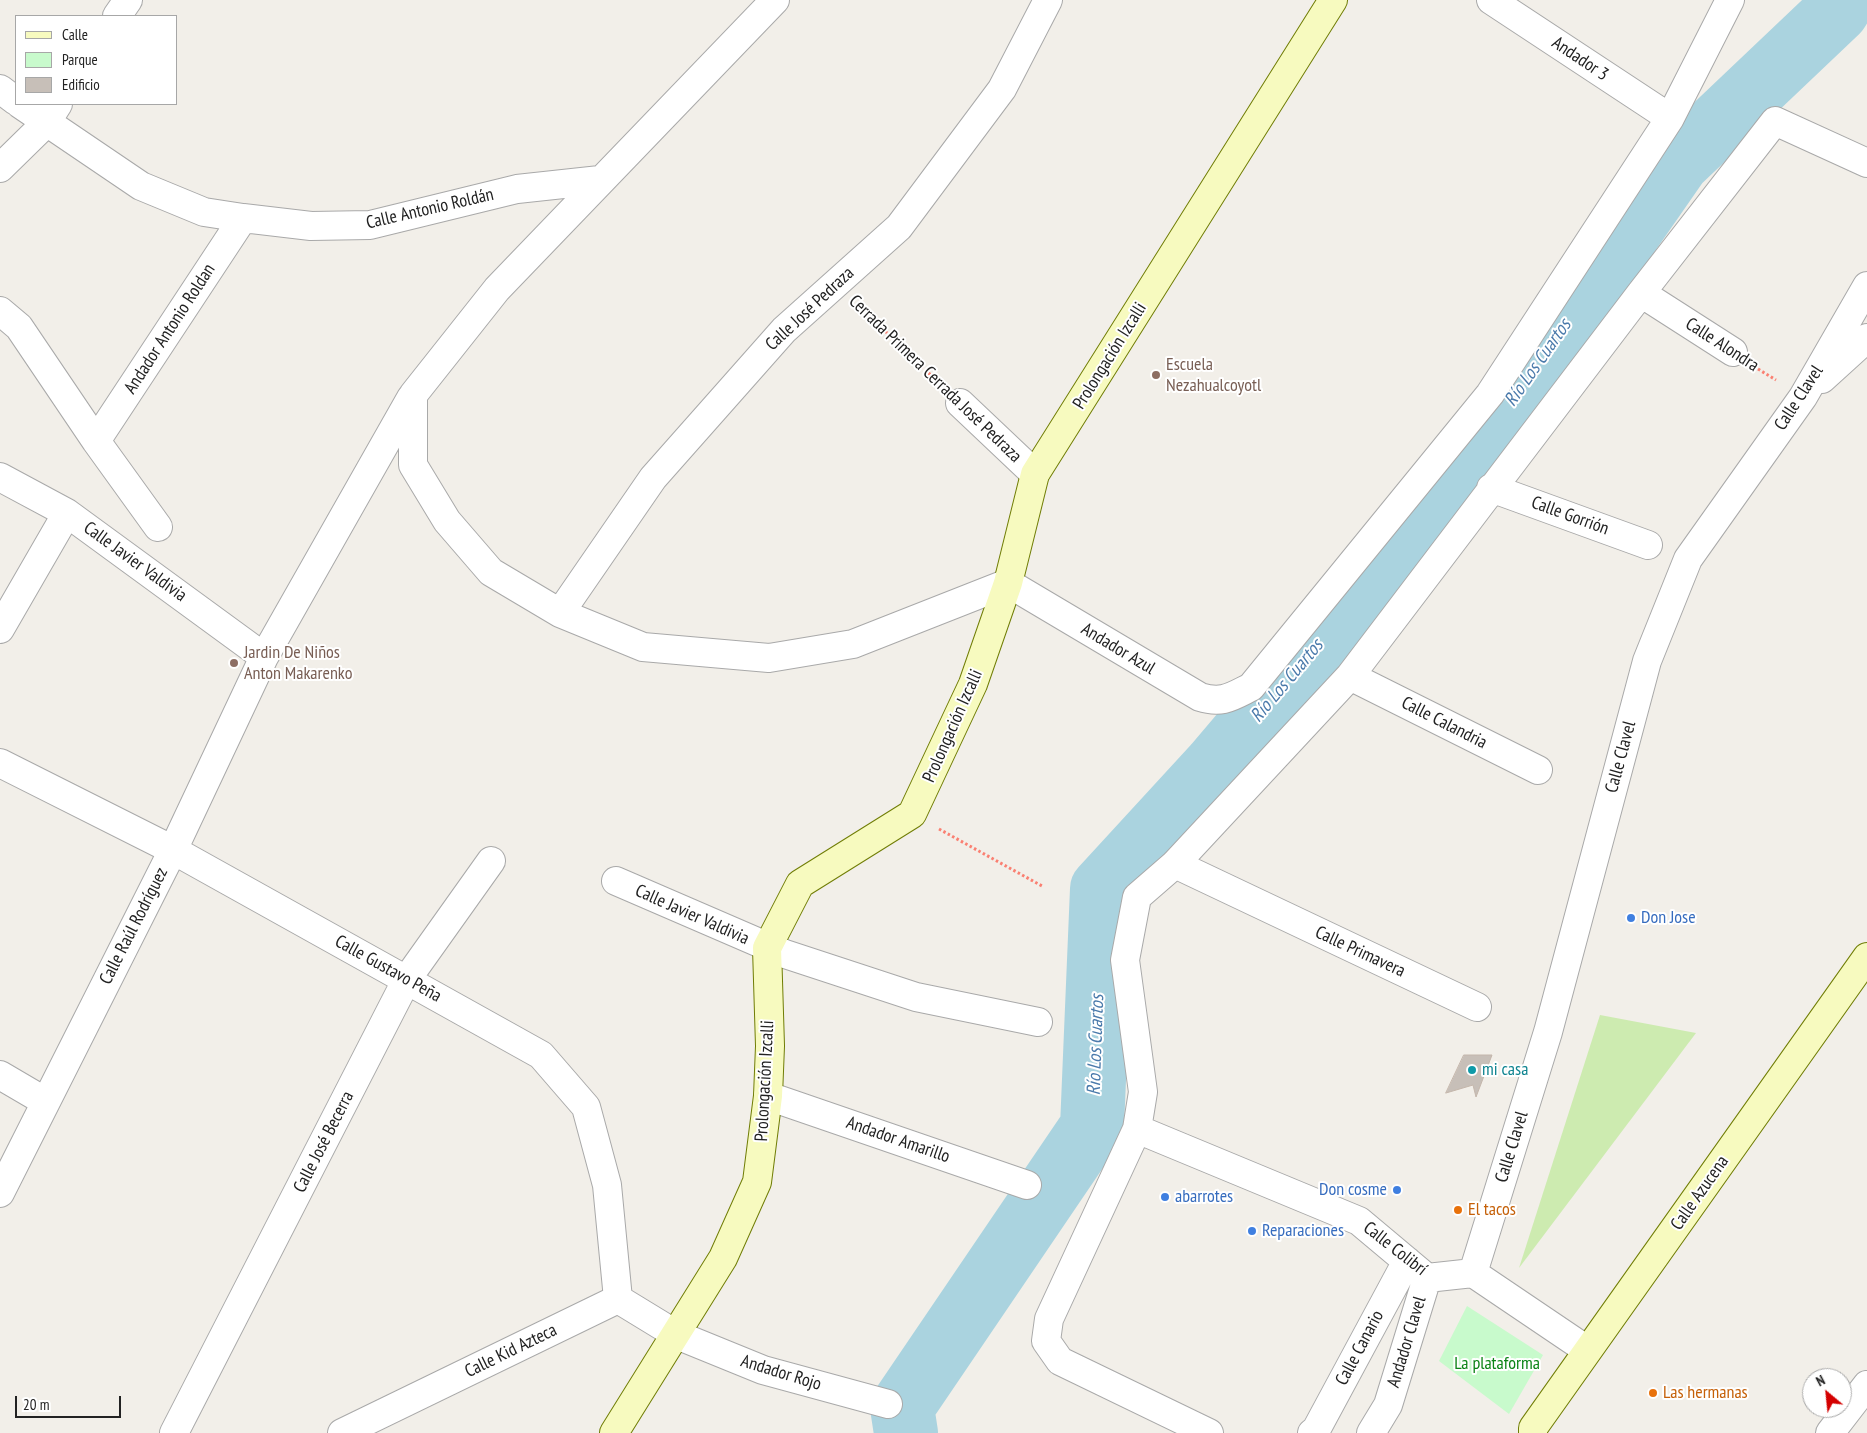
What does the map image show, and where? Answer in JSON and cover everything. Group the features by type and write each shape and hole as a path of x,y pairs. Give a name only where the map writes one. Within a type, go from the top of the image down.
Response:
{"street":[{"path":"118,15 128,0"},
{"path":"264,657 413,396 497,289 600,180 776,0"},
{"name":"Calle José Pedraza","path":"560,613 653,478 784,330 899,227 1002,89 1048,0"},
{"name":"Andador 3","path":"1491,0 1670,118"},
{"path":"1670,118 1730,0"},
{"name":"Prolongación Izcalli","path":"614,1433 677,1336 723,1258 757,1182 768,1096 770,1046 767,948 800,884 912,814 974,684 1008,583 1035,474 1324,3"},
{"path":"0,89 15,100"},
{"name":"Calle Antonio Roldán","path":"24,105 52,113 141,186 204,212 244,218 311,226 370,225 517,190 600,180"},
{"path":"0,168 52,113"},
{"name":"Andador Azul","path":"1008,583 1200,697 1215,702 1231,697 1251,687 1490,394 1670,118"},
{"path":"1209,1433 1060,1361 1046,1341 1049,1319 1137,1129 1143,1092 1126,960 1137,897 1175,864 1350,676 1491,488 1775,121 1867,163"},
{"name":"Andador Antonio Roldan","path":"96,441 244,218"},
{"name":"Calle Clavel","path":"1473,1273 1548,1032 1647,661 1688,559 1802,397 1867,286"},
{"name":"Calle Alondra","path":"1641,293 1732,352"},
{"path":"0,311 20,327 96,441 158,527"},
{"path":"1802,397 1867,338"},
{"path":"413,396 413,465 447,521 491,572 560,613 643,647 768,658 853,644 1008,583"},
{"name":"Cerrada Primera Cerrada José Pedraza","path":"960,403 1035,474"},
{"name":"Calle Javier Valdivia","path":"0,477 67,512 264,657"},
{"name":"Calle Gorrión","path":"1491,488 1648,545"},
{"path":"0,629 67,512"},
{"name":"Calle Raúl Rodríguez","path":"0,1193 173,850 264,657"},
{"name":"Calle Calandria","path":"1350,676 1538,770"},
{"name":"Calle Gustavo Peña","path":"0,763 173,850 541,1055 586,1107 607,1185 618,1299"},
{"name":"Calle José Becerra","path":"174,1433 407,979 491,861"},
{"name":"Calle Primavera","path":"1175,864 1476,1008"},
{"name":"Calle Javier Valdivia","path":"616,881 767,948 916,997 1038,1022"},
{"name":"Calle Azucena","path":"1533,1431 1588,1350 1867,957"},
{"path":"0,1075 46,1102"},
{"name":"Andador Amarillo","path":"768,1096 1027,1185"},
{"name":"Calle Colibrí","path":"1137,1129 1359,1221 1427,1278 1473,1273"},
{"name":"Calle Canario","path":"1312,1433 1321,1422 1407,1261"},
{"path":"1473,1273 1588,1350"},
{"name":"Andador Clavel","path":"1371,1433 1388,1405 1427,1278"},
{"path":"618,1299 677,1336"},
{"name":"Calle Kid Azteca","path":"342,1433 618,1299"},
{"name":"Andador Rojo","path":"677,1336 763,1370 888,1404"},
{"path":"1830,1433 1867,1385"},
{"name":"Andador Clavel","path":"1388,1405 1392,1433"}],"path":[{"name":"Cerrada Primera Cerrada José Pedraza","path":"836,284 960,403"},
{"name":"Calle Alondra","path":"1732,352 1802,397"},
{"path":"954,837 1042,886"}],"green space":[{"path":"1600,1015 1696,1033 1519,1268"},
{"name":"La plataforma","path":"1467,1306 1543,1355 1509,1414 1439,1361"}],"building":[{"name":"mi casa","path":"1464,1055 1492,1055 1476,1097 1473,1085 1446,1093"}],"waterway":[{"name":"Río Los Cuartos","path":"906,1433 902,1407 1092,1127 1102,889 1215,766 1455,483 1678,162 1837,11 1844,0"}],"place":[{"name":"Escuela Nezahualcoyotl","path":"1156,375"},
{"name":"Jardin De Niños Anton Makarenko","path":"234,663"},
{"name":"Don Jose","path":"1631,918"},
{"name":"mi casa","path":"1472,1070"},
{"name":"Don cosme","path":"1397,1190"},
{"name":"abarrotes","path":"1165,1197"},
{"name":"El tacos","path":"1458,1210"},
{"name":"Reparaciones","path":"1252,1231"},
{"name":"Las hermanas","path":"1653,1393"}]}
